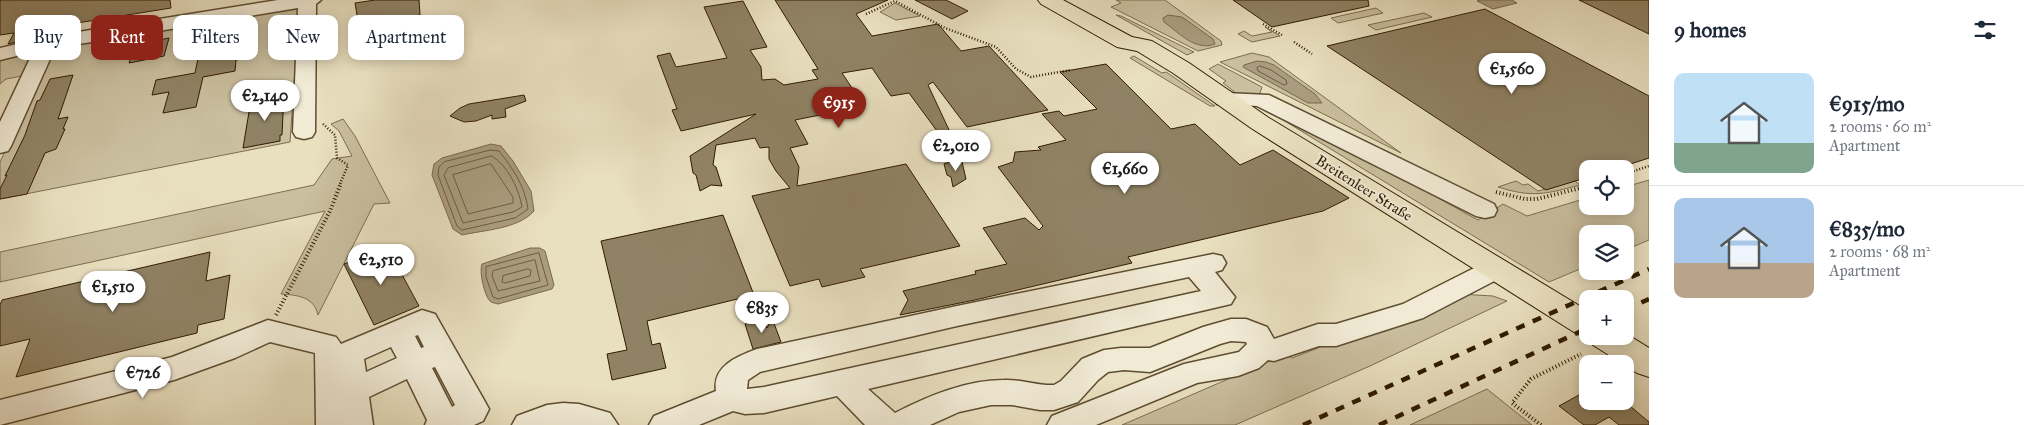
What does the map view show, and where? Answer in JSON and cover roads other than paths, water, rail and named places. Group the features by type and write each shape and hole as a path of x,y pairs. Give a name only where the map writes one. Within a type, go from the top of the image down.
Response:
{"main road":[{"name":"Breitenleer Straße","path":"1048,0 1125,42 1144,46 1189,73 1260,123 1579,320"},
{"name":"Breitenleer Straße","path":"1073,0 1141,37 1144,46"},
{"path":"1592,345 1649,364"}],"street":[{"path":"81,37 309,0 304,125"},
{"path":"0,54 15,50"},
{"path":"0,146 39,60"},
{"path":"1225,99 1261,100 1490,201"},
{"path":"1221,297 764,400 740,401 734,397 730,389 733,376 746,365 757,361 966,314 1204,266 1221,297 1239,315 1255,337 1274,350 1318,335 1336,335 1413,311 1495,269"},
{"path":"357,425 349,353 398,331 425,321 473,409 472,412 443,424 398,331"},
{"path":"0,412 174,368 225,350 268,331 319,342 330,350 332,425"},
{"path":"1073,411 1090,368 1098,364 1124,359 1158,371 1195,372 1238,364 1249,360 1255,337"},
{"path":"353,390 442,351"},
{"path":"1073,411 1158,371"},
{"path":"845,382 851,392 886,425"},
{"path":"901,425 944,404 972,396 1007,392 1051,398 1073,411"},
{"path":"665,425 734,397"},
{"path":"528,425 548,417 571,414 599,422 602,425"}],"water":[{"path":"1512,0 1517,3 1493,9 1477,1"},
{"path":"1168,15 1182,17 1213,39 1215,44 1201,45 1188,40 1164,22 1163,18"},
{"path":"1257,61 1274,65 1315,94 1322,103 1308,103 1243,67"},
{"path":"491,144 501,146 513,161 531,191 534,211 519,222 510,225 462,235 453,229 432,175 434,164 442,158"},
{"path":"530,248 540,248 545,251 554,285 552,289 498,304 491,302 486,294 483,283 482,264"}],"railway":[{"path":"1303,425 1649,269"},
{"path":"1634,306 1649,299"},
{"path":"1379,425 1579,332"}]}
